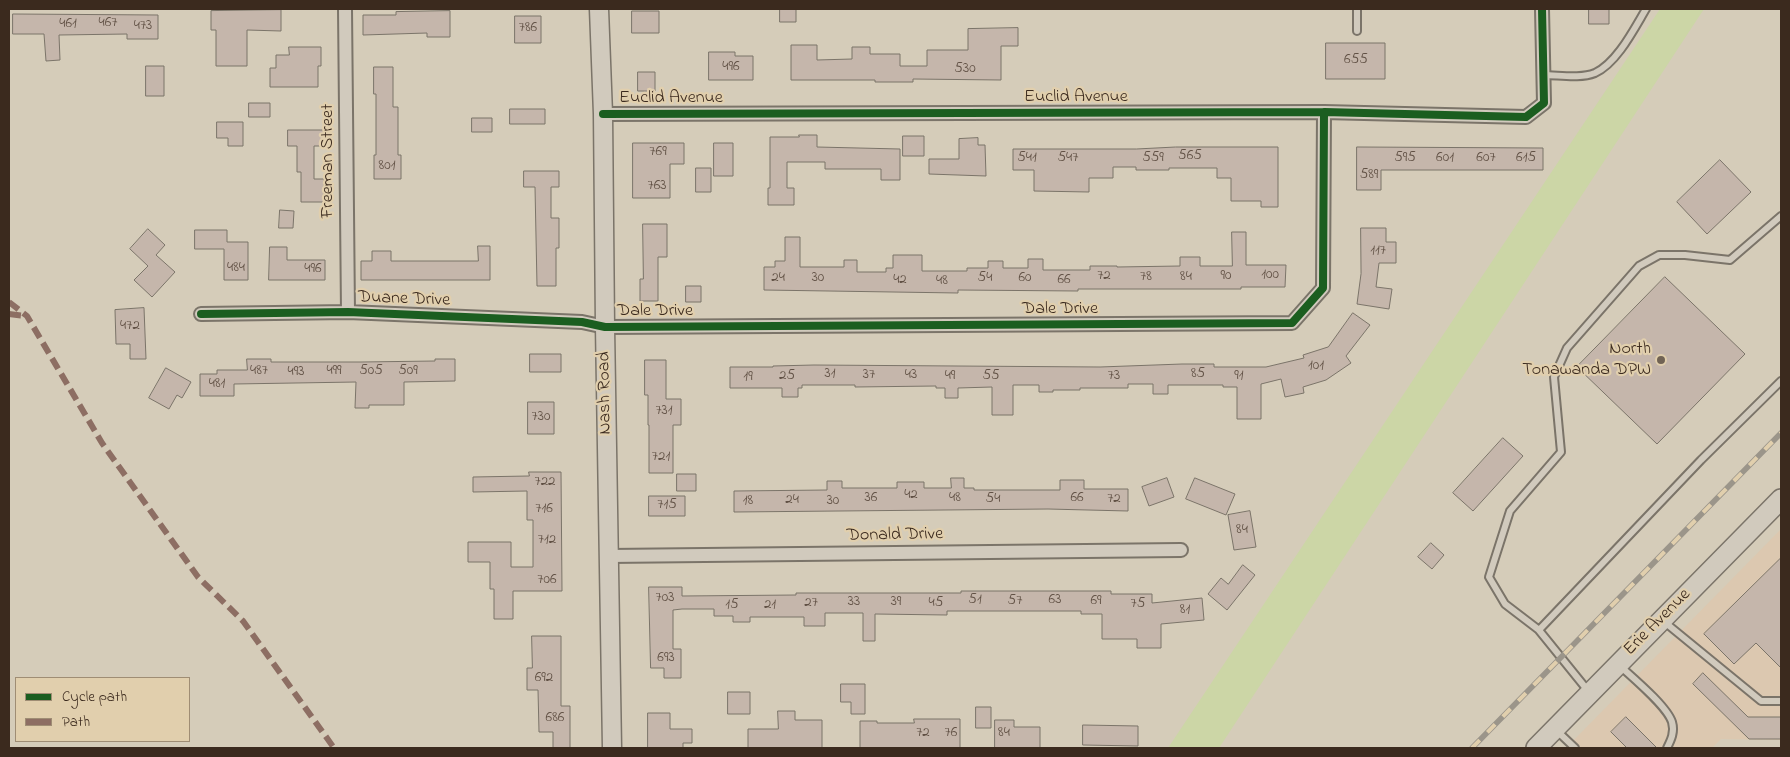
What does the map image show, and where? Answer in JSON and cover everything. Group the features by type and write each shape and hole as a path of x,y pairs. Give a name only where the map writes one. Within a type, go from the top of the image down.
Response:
{"main road":[{"name":"Nash Road","path":"599,9 603,114 612,748"},
{"name":"Erie Avenue","path":"1539,747 1554,729 1780,502"}],"street":[{"name":"Freeman Street","path":"345,9 348,312"},
{"path":"1542,9 1543,74"},
{"name":"Euclid Avenue","path":"603,114 1324,112 1526,117 1544,102 1543,74"},
{"name":"Dale Drive","path":"605,327 1292,324 1322,288 1324,112"},
{"name":"Duane Drive","path":"201,314 348,312 582,322 605,327"},
{"name":"Donald Drive","path":"609,556 1181,550"}],"lane":[{"path":"1357,9 1357,32"},
{"path":"1543,74 1575,76 1594,73 1610,63 1632,33 1646,9"},
{"path":"1590,693 1538,629 1504,604 1489,577 1510,511 1561,452 1554,377 1567,348 1639,266 1660,255 1685,255 1730,260 1781,216"},
{"path":"1538,629 1700,460 1781,381"},
{"path":"1662,620 1761,701 1781,701"},
{"path":"1618,664 1669,715 1673,723 1673,738 1667,748"},
{"path":"1554,729 1574,748"}],"shaded area":[{"path":"1781,529 1781,740 1721,739 1712,748 1566,748"}],"green space":[{"path":"1660,9 1704,9 1219,748 1168,748"}],"building":[{"path":"780,9 796,9 796,22 780,22"},
{"path":"1589,9 1609,9 1609,24 1589,24"},
{"path":"281,10 281,31 247,30 247,66 216,66 216,30 211,30 211,11"},
{"path":"450,11 450,37 427,37 427,33 363,35 363,15 396,15 396,12"},
{"path":"632,11 659,11 659,33 632,33"},
{"path":"13,14 158,15 158,39 127,39 127,34 59,35 60,60 46,61 44,34 13,34"},
{"path":"515,16 541,16 541,43 515,43"},
{"path":"1018,28 1018,46 1001,46 1001,80 913,79 913,82 875,82 875,80 791,80 791,45 817,45 817,60 852,59 852,47 870,47 870,54 900,54 900,66 927,66 927,50 968,50 968,29"},
{"path":"1326,43 1385,43 1385,79 1326,79"},
{"path":"289,47 321,47 321,66 318,66 318,87 270,87 270,68 276,68 276,55 289,55"},
{"path":"709,52 735,52 735,56 753,56 753,80 709,80"},
{"path":"146,66 164,66 164,96 146,96"},
{"path":"374,67 393,67 393,107 398,107 398,155 401,155 401,179 374,179 376,94 374,94"},
{"path":"638,72 655,72 655,91 638,91"},
{"path":"249,103 270,103 270,117 249,117"},
{"path":"510,109 545,109 545,124 510,124"},
{"path":"472,118 492,118 492,132 472,132"},
{"path":"217,122 243,122 243,146 228,146 228,138 217,138"},
{"path":"288,130 328,130 328,146 314,146 314,179 324,179 324,202 301,202 301,172 297,172 297,146 288,146"},
{"path":"799,135 817,135 817,147 900,149 900,180 881,180 881,169 825,169 825,162 787,162 787,188 794,188 794,205 768,205 770,137 799,137"},
{"path":"903,136 924,136 924,156 903,156"},
{"path":"978,138 978,145 985,145 986,176 929,174 929,159 959,159 959,139"},
{"path":"633,143 684,143 684,164 670,164 670,198 633,198"},
{"path":"714,143 733,143 733,176 714,176"},
{"path":"1278,147 1278,207 1261,207 1261,201 1231,201 1231,178 1217,178 1217,168 1136,170 1136,167 1113,167 1113,178 1089,178 1089,192 1034,191 1034,170 1013,170 1013,149 1136,149"},
{"path":"1357,147 1543,148 1543,170 1381,170 1381,190 1357,190"},
{"path":"1720,160 1751,192 1707,234 1677,202"},
{"path":"696,168 711,168 711,192 696,192"},
{"path":"524,171 559,171 559,187 551,187 551,218 559,218 559,248 556,248 556,286 537,286 535,187 524,187"},
{"path":"280,210 294,211 293,228 279,228"},
{"path":"643,224 667,224 667,257 658,257 658,301 640,301 640,279 643,279"},
{"path":"1361,228 1386,228 1386,242 1396,242 1396,263 1379,263 1376,287 1392,289 1389,309 1357,304 1361,274"},
{"path":"148,229 165,245 156,255 175,272 152,297 134,280 148,266 130,249"},
{"path":"195,230 227,230 227,242 248,242 248,280 224,280 224,249 195,249"},
{"path":"1232,232 1246,232 1246,265 1286,265 1285,287 1241,287 1241,289 1078,289 1078,291 958,290 958,293 764,290 764,267 775,267 775,261 785,261 785,237 800,237 800,267 844,267 844,260 857,260 857,272 886,272 886,268 893,268 893,255 922,255 922,271 967,271 967,268 988,268 988,261 1003,261 1003,268 1028,268 1028,259 1043,259 1043,270 1090,270 1090,266 1180,266 1180,257 1200,257 1200,266 1232,266"},
{"path":"478,246 490,246 490,280 361,280 361,261 372,261 372,251 391,251 391,261 478,261"},
{"path":"270,247 287,247 287,260 325,260 325,280 269,280"},
{"name":"North Tonawanda DPW","path":"1665,277 1745,354 1657,444 1577,367"},
{"path":"686,286 701,286 701,302 686,302"},
{"path":"144,308 146,359 130,359 130,344 116,344 115,310"},
{"path":"1353,313 1370,325 1346,356 1351,363 1326,380 1303,387 1304,393 1285,397 1281,379 1261,384 1261,419 1237,419 1237,387 1223,387 1223,385 1168,385 1168,394 1153,394 1153,384 1128,384 1128,388 1053,390 1053,392 1039,392 1039,385 1013,385 1013,415 992,415 992,387 958,388 958,398 945,398 945,388 936,388 936,386 855,387 855,385 802,385 802,388 798,388 798,397 782,397 782,388 730,388 730,367 814,365 1100,367 1214,364 1214,367 1266,367 1304,358 1303,355 1328,347"},
{"path":"530,354 561,354 561,372 530,372"},
{"path":"247,359 271,359 271,362 361,362 455,359 455,381 404,382 404,405 369,405 369,408 355,408 356,382 234,384 234,396 200,396 200,374 217,374 217,370 247,370"},
{"path":"645,360 666,360 666,399 681,399 681,425 673,425 673,473 649,473 648,395 645,395"},
{"path":"166,368 191,382 182,398 177,395 169,409 149,398"},
{"path":"528,402 554,402 554,434 528,434"},
{"path":"1503,438 1523,456 1473,511 1453,493"},
{"path":"529,472 561,472 562,591 513,591 513,619 494,619 494,589 490,589 490,562 468,562 468,542 511,542 511,567 533,567 533,520 527,520 527,491 473,492 473,477 529,476"},
{"path":"677,474 696,474 696,491 677,491"},
{"path":"951,478 964,478 964,488 974,488 974,490 1060,490 1060,480 1084,480 1084,489 1128,489 1128,511 1048,509 734,512 734,491 827,490 827,481 842,481 842,488 897,488 897,482 924,482 924,488 951,488"},
{"path":"1167,478 1174,497 1149,506 1142,487"},
{"path":"1195,478 1235,494 1226,515 1186,499"},
{"path":"649,496 685,496 685,516 649,516"},
{"path":"1250,511 1256,547 1234,550 1228,515"},
{"path":"1431,543 1444,555 1432,569 1418,557"},
{"path":"1781,558 1781,668 1756,643 1734,664 1704,634"},
{"path":"1243,565 1255,575 1227,610 1208,594 1221,578 1228,584"},
{"path":"649,587 682,587 682,596 796,595 796,593 961,593 961,591 1111,591 1111,594 1152,594 1152,603 1202,598 1204,620 1161,624 1161,648 1137,648 1137,639 1102,639 1102,614 1081,614 1081,611 947,611 947,615 875,614 875,641 863,641 863,613 825,613 825,626 804,626 804,617 750,617 750,622 733,622 733,616 714,616 714,609 682,609 673,610 673,649 681,649 681,678 664,678 664,668 651,668"},
{"path":"532,636 561,636 561,706 570,706 570,748 553,748 553,732 539,732 538,690 527,690 527,668 532,668"},
{"path":"1703,673 1748,717 1781,717 1781,739 1749,739 1693,684"},
{"path":"841,684 865,684 865,714 851,714 851,702 841,702"},
{"path":"728,692 750,692 750,714 728,714"},
{"path":"976,707 991,707 991,728 976,728"},
{"path":"778,711 795,711 795,720 822,720 822,748 748,748 748,729 778,729"},
{"path":"648,713 670,713 670,729 692,729 692,743 683,743 683,748 648,748"},
{"path":"1626,717 1657,748 1627,748 1611,732"},
{"path":"914,719 960,719 960,748 860,748 860,721 914,723"},
{"path":"995,720 1014,720 1014,727 1040,727 1040,748 995,748"},
{"path":"1083,725 1138,726 1138,746 1083,745"}],"railway":[{"path":"1472,748 1781,433"}],"marked path":[{"path":"9,302 27,316 102,443 198,577 243,621 334,748"},
{"path":"9,314 26,316"}],"cycle path":[{"path":"603,114 1324,112 1526,117 1544,103 1542,9"},
{"path":"201,314 348,312 582,322 605,327 1292,323 1323,288 1324,112"}],"place":[{"name":"North Tonawanda DPW","path":"1661,360"}]}
